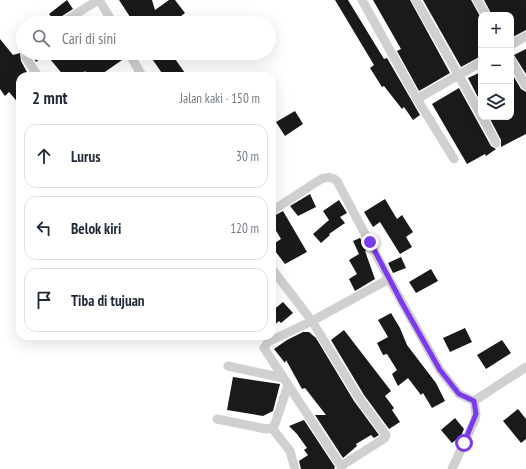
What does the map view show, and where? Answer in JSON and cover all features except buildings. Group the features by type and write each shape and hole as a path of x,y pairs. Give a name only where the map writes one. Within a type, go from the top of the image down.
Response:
{"street":[{"path":"73,16 98,0 108,16"},
{"path":"362,0 417,99 454,159"},
{"path":"416,0 459,74 478,110"},
{"path":"477,0 484,12"},
{"path":"514,43 526,36"},
{"path":"27,60 35,72"},
{"path":"133,60 140,72"},
{"path":"417,99 478,64"},
{"path":"514,65 526,86"},
{"path":"483,120 496,143"},
{"path":"276,208 321,180 332,177 337,181 389,279 440,370 459,394 474,401"},
{"path":"272,340 264,346 265,351 286,382 338,467 384,438 386,435 359,398 312,320 276,274"},
{"path":"276,338 389,279"},
{"path":"228,366 286,382"},
{"path":"474,401 526,367"},
{"path":"217,419 266,429 272,428 275,424 286,382"},
{"path":"452,469 475,420 476,414 474,401"},
{"path":"272,428 290,451 295,469"}],"route":[{"path":"370,242 440,370 459,394 474,401 476,414 475,420 464,443"}]}
